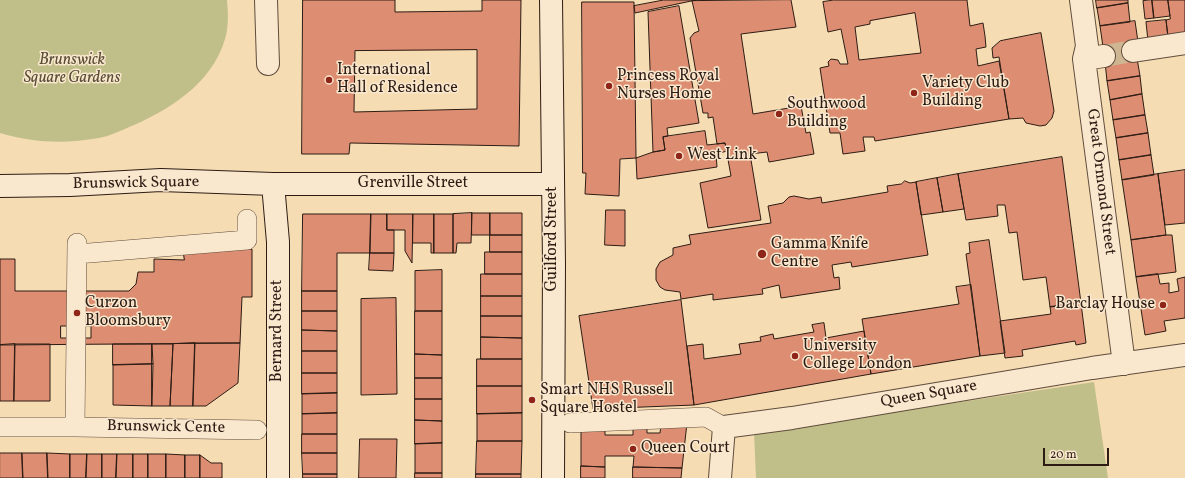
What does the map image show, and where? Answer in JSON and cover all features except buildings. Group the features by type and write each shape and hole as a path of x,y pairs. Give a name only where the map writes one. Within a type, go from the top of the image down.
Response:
{"main road":[{"path":"266,0 268,64"},
{"name":"Guilford Street","path":"551,0 554,184 553,478"},
{"name":"Great Ormond Street","path":"1081,0 1087,46 1094,57 1124,364"},
{"path":"1133,51 1185,43"},
{"name":"Brunswick Square","path":"0,186 70,186 161,180 273,184"},
{"name":"Grenville Street","path":"273,184 554,184"},
{"name":"Bernard Street","path":"273,184 278,242 278,478"},
{"name":"Queen Square","path":"724,427 792,418 1084,369 1185,355"},
{"path":"720,478 724,427"}],"street":[{"path":"75,427 77,248 247,240 248,219"},
{"path":"570,423 706,417 724,427"},
{"name":"Brunswick Cente","path":"0,427 257,430"}],"green space":[{"name":"Brunswick Square Gardens","path":"0,0 227,0 227,29 219,55 210,70 186,94 158,113 120,131 99,138 62,142 37,141 0,133"},
{"path":"1094,382 1108,478 756,478 754,433"}],"tunnel":[{"path":"1104,56 1133,51"}],"place":[{"name":"International Hall of Residence","path":"329,80"},
{"name":"Princess Royal Nurses Home","path":"609,86"},
{"name":"Variety Club Building","path":"914,93"},
{"name":"Southwood Building","path":"779,114"},
{"name":"West Link","path":"679,156"},
{"name":"Gamma Knife Centre","path":"762,254"},
{"name":"Barclay House","path":"1163,305"},
{"name":"Curzon Bloomsbury","path":"77,313"},
{"name":"University College London","path":"795,356"},
{"name":"Smart NHS Russell Square Hostel","path":"532,400"},
{"name":"Queen Court","path":"633,449"}]}
